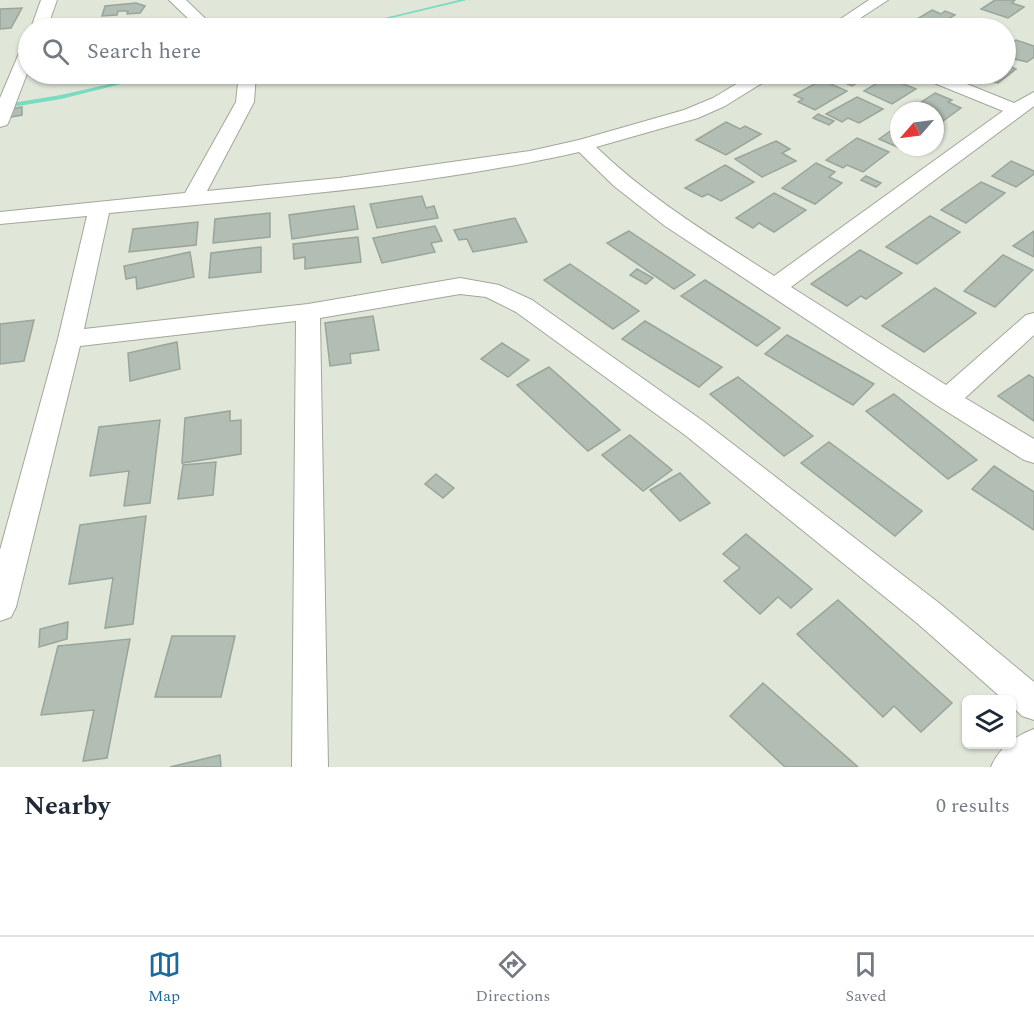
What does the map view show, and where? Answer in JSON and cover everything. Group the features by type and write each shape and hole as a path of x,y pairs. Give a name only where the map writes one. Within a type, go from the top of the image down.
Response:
{"street":[{"path":"42,18 48,0"},
{"path":"177,0 196,18"},
{"path":"851,18 880,0"},
{"path":"0,120 18,74"},
{"path":"192,200 245,102 246,84"},
{"path":"0,219 350,183 530,157 583,145 691,114 719,102 748,84"},
{"path":"952,84 1016,110"},
{"path":"775,287 1034,97"},
{"path":"583,145 621,182 673,221 947,399 1034,452"},
{"path":"0,607 70,339 99,210"},
{"path":"70,339 308,312 460,286 490,290 524,306 694,428 928,613 1034,704"},
{"path":"308,312 310,767"},
{"path":"947,399 1034,321"},
{"path":"1009,767 1034,746"}],"building":[{"path":"995,0 1015,0 1012,3 1024,7 1008,18 981,9"},
{"path":"136,3 145,6 140,13 127,14 128,11 118,11 117,15 102,16 105,6"},
{"path":"22,8 11,28 0,29 0,9"},
{"path":"932,10 941,14 945,11 955,15 950,18 919,18"},
{"path":"1016,40 1034,46 1034,57 1027,62 1016,59"},
{"path":"815,84 831,84 847,91 815,110 798,102 803,99 794,95"},
{"path":"876,84 904,84 916,89 895,102 890,103 864,91"},
{"path":"935,93 952,100 948,102 961,108 944,120 944,102 922,102"},
{"path":"857,97 883,109 859,123 848,118 842,122 826,114"},
{"path":"22,107 22,115 0,119 0,111"},
{"path":"818,114 834,121 829,125 813,118"},
{"path":"726,122 740,129 745,126 761,134 726,155 696,140"},
{"path":"890,131 890,144 879,139"},
{"path":"857,138 889,152 863,172 847,165 843,168 826,160"},
{"path":"776,141 790,149 782,153 796,161 762,177 735,159"},
{"path":"1011,161 1034,171 1034,174 1016,187 992,176"},
{"path":"816,163 835,172 829,177 842,183 815,204 782,188"},
{"path":"725,165 754,182 721,201 708,194 702,197 685,188"},
{"path":"866,176 881,183 876,187 861,180"},
{"path":"981,182 1005,193 966,223 941,210"},
{"path":"774,193 806,210 774,232 759,223 753,228 736,218"},
{"path":"422,196 426,208 434,206 438,218 377,228 370,204"},
{"path":"354,206 358,229 292,239 289,215"},
{"path":"270,213 270,237 213,243 215,219"},
{"path":"930,216 960,232 917,264 886,247"},
{"path":"515,218 527,242 473,252 467,239 459,240 454,230"},
{"path":"198,222 196,245 129,252 133,229"},
{"path":"435,226 442,241 431,243 435,252 382,263 373,238"},
{"path":"629,231 695,275 674,289 607,243"},
{"path":"1034,231 1034,257 1013,246"},
{"path":"358,237 361,262 305,269 305,257 294,259 293,244"},
{"path":"261,247 261,272 209,278 211,253"},
{"path":"860,250 902,273 866,299 861,296 847,306 811,284"},
{"path":"190,252 194,277 137,289 136,277 126,279 124,266"},
{"path":"1003,255 1033,270 995,307 964,291"},
{"path":"570,264 639,311 613,329 544,280"},
{"path":"637,269 653,278 646,284 630,275"},
{"path":"705,280 780,328 757,346 681,296"},
{"path":"935,288 976,313 924,352 882,326"},
{"path":"373,316 379,350 350,354 351,363 330,366 325,323"},
{"path":"34,320 24,361 0,364 0,324"},
{"path":"645,321 722,367 699,387 622,339"},
{"path":"787,335 874,384 853,405 765,354"},
{"path":"177,342 180,369 130,381 128,353"},
{"path":"502,343 529,360 508,377 481,359"},
{"path":"549,367 620,430 588,451 517,385"},
{"path":"1029,375 1034,378 1034,421 998,396"},
{"path":"738,377 813,436 784,456 710,394"},
{"path":"894,394 977,460 948,479 866,411"},
{"path":"230,411 230,421 241,420 241,454 182,463 185,418"},
{"path":"160,420 150,503 124,506 129,471 90,476 99,427"},
{"path":"630,435 672,470 643,491 602,455"},
{"path":"829,442 922,511 895,536 801,463"},
{"path":"216,462 213,495 178,499 183,465"},
{"path":"994,466 1034,492 1034,530 972,489"},
{"path":"680,473 710,503 680,521 650,490"},
{"path":"436,474 454,488 443,498 425,484"},
{"path":"146,516 133,624 105,628 113,578 69,584 80,525"},
{"path":"746,534 812,589 791,608 778,597 760,614 724,581 740,568 723,554"},
{"path":"838,600 952,703 921,732 894,706 883,717 797,634"},
{"path":"68,622 67,639 39,647 40,629"},
{"path":"172,636 235,636 221,697 155,697"},
{"path":"130,639 107,758 83,761 94,710 41,715 58,646"},
{"path":"763,683 858,767 785,767 730,716"},
{"path":"220,755 221,767 170,767"}],"waterway":[{"path":"388,18 465,0"},
{"path":"0,107 61,97 116,84"}]}
